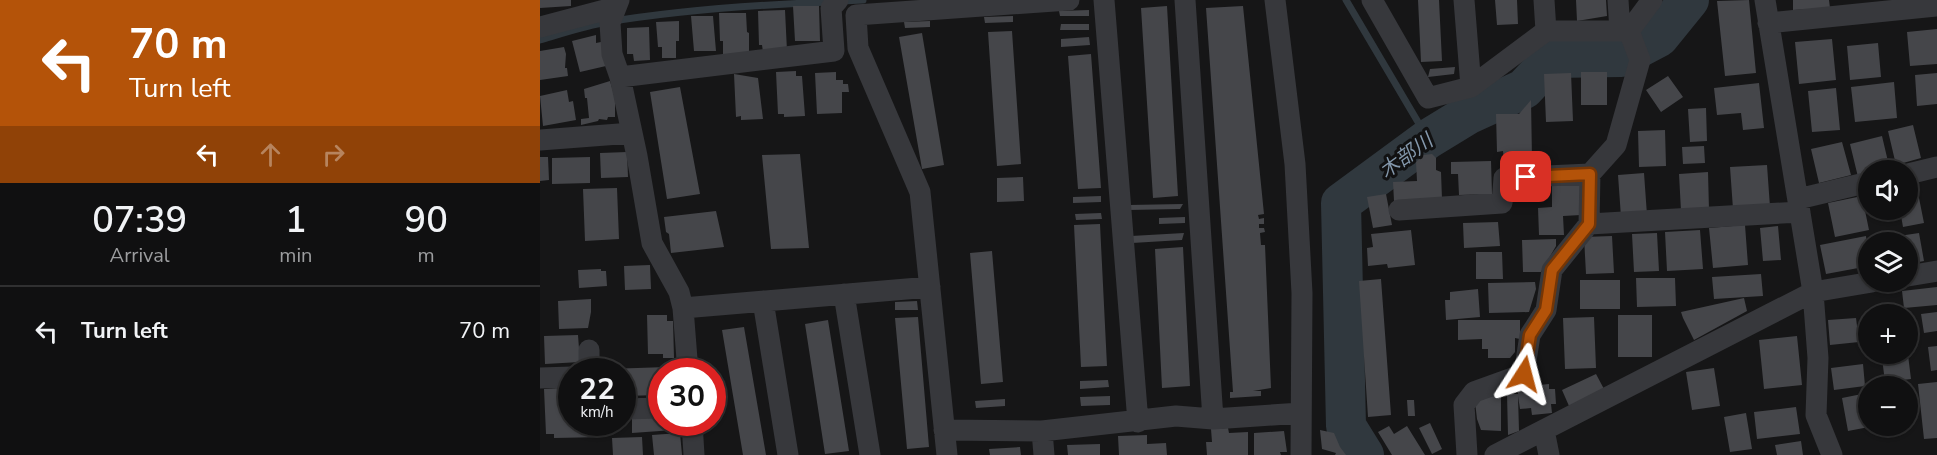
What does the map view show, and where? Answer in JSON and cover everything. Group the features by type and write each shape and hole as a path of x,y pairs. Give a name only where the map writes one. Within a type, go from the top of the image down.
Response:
{"street":[{"path":"620,77 834,51 831,8 838,0"},
{"path":"947,455 920,192 858,48 856,15 900,6 1069,0"},
{"path":"1104,0 1138,422"},
{"path":"1185,0 1213,419"},
{"path":"1275,0 1295,164 1302,293 1300,455"},
{"path":"1464,0 1471,87"},
{"path":"1544,0 1546,30"},
{"path":"1467,455 1464,405 1474,392 1524,374 1530,335 1546,310 1552,270 1589,224 1590,174 1616,146 1640,60 1624,31 1618,0"},
{"path":"1373,1 1428,98 1471,87 1546,30 1624,31 1652,0"},
{"path":"1765,0 1813,292 1818,358 1815,415 1832,455"},
{"path":"618,4 610,22 612,54 620,77 632,133 652,243 679,292 683,308 687,358"},
{"path":"540,27 618,4"},
{"path":"1768,23 1937,6"},
{"path":"540,140 632,133"},
{"path":"1918,172 1937,167"},
{"path":"1399,210 1502,203 1504,178 1590,174"},
{"path":"1589,224 1799,205 1858,186"},
{"path":"1918,274 1937,271"},
{"path":"1495,455 1813,292 1858,284"},
{"path":"683,308 930,287"},
{"path":"844,294 870,455"},
{"path":"763,301 788,455"},
{"path":"588,350 588,358"},
{"path":"540,378 558,377"},
{"path":"944,430 1042,431 1176,416 1213,419 1301,413"},
{"path":"1544,430 1549,455"},
{"path":"1042,431 1044,455"},
{"path":"693,436 694,455"}],"building":[{"path":"540,0 571,0 571,6 540,8"},
{"path":"1418,0 1439,0 1442,61 1421,62"},
{"path":"1495,0 1517,0 1518,24 1497,25"},
{"path":"1576,0 1606,0 1607,16 1577,21"},
{"path":"1749,0 1756,73 1725,76 1717,1"},
{"path":"1793,0 1829,0 1830,8 1793,10"},
{"path":"793,6 819,6 820,41 795,41"},
{"path":"1167,6 1178,196 1153,198 1141,8"},
{"path":"1243,6 1264,214 1258,215 1259,219 1264,218 1264,224 1259,224 1259,228 1264,228 1265,232 1260,233 1261,245 1265,245 1271,388 1253,391 1261,391 1261,396 1230,398 1230,392 1233,392 1206,8"},
{"path":"785,10 787,51 763,52 762,45 759,45 758,11"},
{"path":"1089,10 1089,16 1060,16 1059,11"},
{"path":"719,13 746,13 749,54 723,55"},
{"path":"691,16 713,16 716,51 694,51"},
{"path":"1013,16 1013,22 985,23 984,17"},
{"path":"679,21 676,58 662,58 662,47 658,47 656,22"},
{"path":"930,21 930,27 905,28 904,22"},
{"path":"1061,24 1089,24 1089,30 1060,30"},
{"path":"649,27 650,60 634,61 633,54 627,54 627,28"},
{"path":"1937,29 1937,64 1910,66 1907,32"},
{"path":"1012,31 1021,164 997,166 988,32"},
{"path":"922,33 944,165 922,169 899,37"},
{"path":"596,35 596,43 601,42 606,66 580,72 572,41"},
{"path":"1089,37 1090,45 1061,47 1061,39"},
{"path":"1832,39 1836,80 1799,84 1795,42"},
{"path":"1878,43 1881,77 1850,80 1847,46"},
{"path":"564,47 565,68 567,68 568,76 540,80 540,51"},
{"path":"1091,54 1101,188 1078,189 1068,56"},
{"path":"1455,67 1454,74 1428,77 1430,69"},
{"path":"796,71 796,76 802,76 805,116 784,117 784,114 778,114 776,72"},
{"path":"836,72 836,80 843,80 843,84 848,84 849,92 842,92 842,113 817,114 815,73"},
{"path":"1581,72 1607,72 1607,105 1581,105"},
{"path":"1571,73 1573,121 1546,122 1544,74"},
{"path":"1937,73 1937,104 1917,106 1915,75"},
{"path":"734,74 758,78 763,119 741,120 741,116 736,117"},
{"path":"1668,76 1683,97 1661,112 1646,90"},
{"path":"610,81 615,98 615,117 581,125 581,119 589,118 584,89"},
{"path":"1894,82 1897,118 1855,122 1851,87"},
{"path":"1759,83 1764,128 1743,130 1741,113 1717,115 1714,88"},
{"path":"680,87 700,194 667,199 650,92"},
{"path":"1836,88 1840,130 1812,132 1808,91"},
{"path":"567,90 569,102 573,101 576,120 543,126 540,96"},
{"path":"1531,100 1532,159 1504,160 1503,151 1497,152 1496,114 1519,114"},
{"path":"1706,108 1707,141 1690,142 1688,109"},
{"path":"1913,125 1921,158 1895,160 1888,131"},
{"path":"1665,130 1666,166 1639,167 1638,131"},
{"path":"1882,136 1888,160 1858,160 1858,177 1850,144"},
{"path":"1842,142 1851,175 1819,183 1811,149"},
{"path":"1704,146 1705,163 1683,164 1682,147"},
{"path":"627,152 628,177 601,178 600,153"},
{"path":"800,154 809,248 771,249 762,155"},
{"path":"1432,154 1436,158 1436,170 1441,172 1442,199 1394,201 1393,182 1417,181 1416,162 1423,155"},
{"path":"540,157 548,157 549,180 540,181"},
{"path":"590,157 590,183 552,184 552,158"},
{"path":"1491,161 1492,194 1459,195 1458,174 1451,174 1451,162"},
{"path":"1767,165 1770,207 1733,209 1730,167"},
{"path":"1708,172 1709,210 1681,211 1679,174"},
{"path":"1644,173 1647,215 1621,217 1618,175"},
{"path":"1023,177 1024,201 997,202 997,178"},
{"path":"1580,185 1581,215 1563,216 1564,235 1539,235 1538,208 1552,207 1552,186"},
{"path":"617,188 619,239 585,241 583,189"},
{"path":"1918,193 1924,223 1903,227 1902,220 1918,220"},
{"path":"1386,194 1392,225 1373,228 1367,197"},
{"path":"1101,196 1101,202 1073,203 1073,197"},
{"path":"1858,197 1858,220 1867,220 1869,230 1835,237 1828,203"},
{"path":"1183,204 1180,209 1128,210 1128,205"},
{"path":"716,211 724,247 671,253 664,217"},
{"path":"1101,213 1102,219 1076,220 1075,214"},
{"path":"1185,217 1185,223 1159,224 1159,218"},
{"path":"1498,222 1500,246 1464,248 1463,223"},
{"path":"1100,224 1107,366 1081,367 1074,225"},
{"path":"1745,225 1748,265 1713,268 1709,228"},
{"path":"1778,226 1781,260 1763,261 1760,228"},
{"path":"1411,230 1415,265 1388,268 1387,264 1368,266 1367,248 1373,247 1371,234"},
{"path":"1700,230 1703,269 1667,271 1665,232"},
{"path":"1184,233 1182,240 1132,243 1131,236"},
{"path":"1657,233 1659,271 1634,272 1632,234"},
{"path":"1918,233 1924,261 1918,262"},
{"path":"1612,236 1614,273 1586,274 1584,237"},
{"path":"1858,238 1858,268 1826,274 1820,245"},
{"path":"1556,239 1556,246 1541,272 1523,272 1522,240"},
{"path":"1183,247 1190,386 1162,388 1155,249"},
{"path":"992,251 1003,382 981,384 970,253"},
{"path":"1476,252 1502,252 1503,279 1476,279"},
{"path":"650,265 651,289 625,290 624,266"},
{"path":"601,269 601,271 606,271 607,286 579,288 578,270"},
{"path":"1761,274 1763,296 1714,299 1712,277"},
{"path":"1636,278 1675,278 1676,306 1637,307"},
{"path":"1381,279 1391,415 1368,417 1359,281"},
{"path":"1580,280 1620,280 1620,309 1580,309"},
{"path":"1535,282 1536,289 1529,312 1489,313 1488,283"},
{"path":"1937,287 1937,305 1918,307 1918,304 1904,304 1902,292 1918,292 1918,289"},
{"path":"1478,289 1480,317 1446,320 1445,300 1450,300 1450,292"},
{"path":"1744,298 1747,311 1694,340 1681,312"},
{"path":"591,299 588,328 559,329 558,301"},
{"path":"917,301 918,310 895,310 895,302"},
{"path":"1937,312 1937,331 1924,333 1921,314"},
{"path":"647,315 667,315 667,321 673,321 674,358 663,358 663,354 648,354"},
{"path":"1618,315 1652,315 1652,357 1618,357"},
{"path":"918,317 929,447 907,449 895,318"},
{"path":"1594,317 1596,368 1565,369 1563,318"},
{"path":"1856,318 1858,342 1830,345 1828,320"},
{"path":"828,320 849,451 825,454 805,324"},
{"path":"1458,320 1520,320 1520,339 1515,338 1515,352 1510,358 1488,358 1488,349 1482,349 1482,339 1458,340"},
{"path":"744,327 766,455 743,455 722,330"},
{"path":"578,335 580,358 558,358 558,363 545,364 544,336"},
{"path":"1797,336 1802,385 1764,389 1759,340"},
{"path":"1937,346 1937,370 1931,371 1928,347"},
{"path":"1863,364 1864,376 1858,376 1858,387 1834,390 1831,368"},
{"path":"1883,364 1909,364 1911,376 1884,376"},
{"path":"636,368 648,368 648,395 636,396"},
{"path":"1714,368 1720,406 1692,410 1686,372"},
{"path":"1596,374 1604,389 1569,406 1562,390"},
{"path":"1108,380 1109,387 1080,389 1080,381"},
{"path":"1937,382 1937,438 1924,439 1918,384"},
{"path":"1549,384 1549,389 1555,389 1556,404 1551,404 1552,413 1532,415 1531,408 1520,409 1518,396 1519,431 1508,435 1507,394 1518,394 1518,387"},
{"path":"558,388 558,436 604,437 554,438 554,434 546,434 544,389"},
{"path":"1501,393 1501,431 1481,430 1475,402"},
{"path":"1858,395 1858,429 1848,431 1842,398"},
{"path":"1110,396 1110,405 1081,406 1080,397"},
{"path":"1005,399 1005,406 976,408 975,401"},
{"path":"1407,400 1414,400 1415,416 1408,416"},
{"path":"1796,407 1800,434 1757,439 1754,412"},
{"path":"1746,413 1752,449 1730,452 1724,417"},
{"path":"648,417 648,432 636,433 636,418"},
{"path":"1430,423 1442,449 1432,454 1419,428"},
{"path":"1389,426 1394,434 1407,426 1425,455 1392,455 1378,432"},
{"path":"1228,428 1229,433 1248,432 1248,455 1207,455 1206,442 1212,442 1211,429"},
{"path":"1320,430 1334,433 1346,455 1335,455 1336,453 1322,449"},
{"path":"1284,431 1287,452 1280,452 1281,455 1254,455 1254,433"},
{"path":"1147,435 1147,444 1166,443 1167,455 1119,455 1118,436"},
{"path":"652,436 680,436 682,455 654,455"},
{"path":"642,437 643,455 613,455 612,438"},
{"path":"1801,441 1803,455 1777,455 1775,445"},
{"path":"1100,444 1100,455 1068,455 1067,445"},
{"path":"1020,447 1021,455 990,455 989,449"}],"waterway":[{"path":"841,1 863,0"},
{"path":"1346,0 1428,139"},
{"name":"木部川","path":"1364,455 1346,426 1341,203 1428,139 1469,114 1524,89 1553,58 1621,57 1659,37 1689,0"},
{"path":"540,40 630,18 688,11 830,2"}],"route":[{"path":"1524,374 1530,335 1546,310 1552,270 1589,224 1590,174 1526,177"}]}
